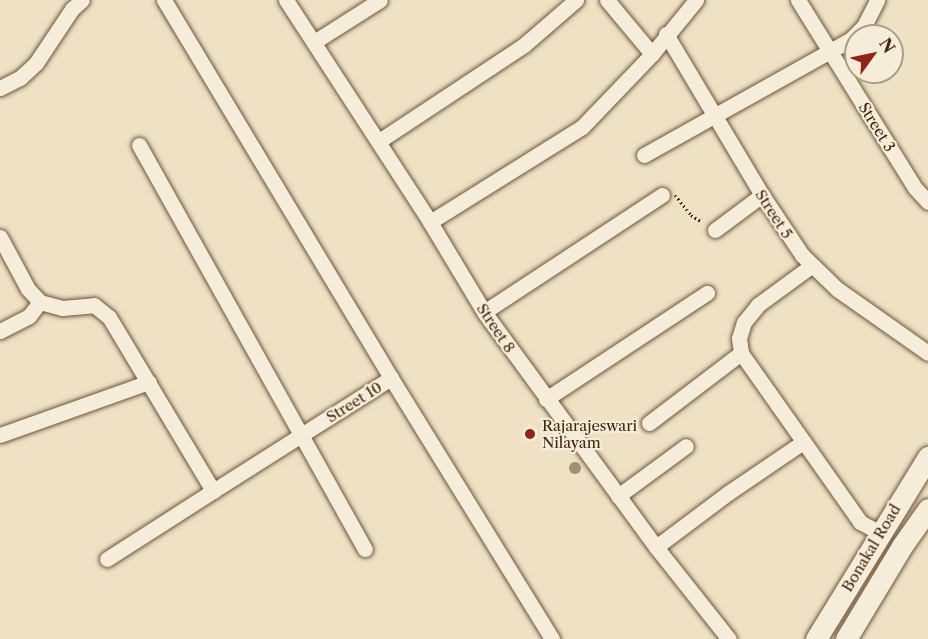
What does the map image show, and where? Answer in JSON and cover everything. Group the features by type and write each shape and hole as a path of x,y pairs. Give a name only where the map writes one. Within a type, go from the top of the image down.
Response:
{"main road":[{"name":"Bonakal Road","path":"816,639 928,457"},
{"name":"Bonakal Road","path":"846,639 902,546 928,509"}],"street":[{"path":"0,88 20,78 36,63 72,9 82,0"},
{"path":"164,0 392,378"},
{"name":"Street 8","path":"286,0 379,141 484,312 656,547 729,639"},
{"path":"315,42 380,0"},
{"path":"379,141 524,45 576,0"},
{"path":"607,0 652,54"},
{"path":"430,222 582,127 652,54 696,0"},
{"name":"Street 3","path":"798,0 915,188 928,202"},
{"path":"644,155 858,35 877,0"},
{"name":"Street 5","path":"666,34 788,238 811,266 837,289 928,353"},
{"path":"139,145 365,549"},
{"path":"484,312 662,195"},
{"path":"715,230 762,195"},
{"path":"0,237 28,289 40,302 62,308 94,305 109,317 213,491"},
{"path":"811,266 758,304 744,322 739,339 741,353 860,522 881,532"},
{"path":"546,399 707,293"},
{"path":"0,331 29,316 40,302"},
{"path":"649,423 741,353"},
{"name":"Street 10","path":"107,559 392,378 552,639"},
{"path":"0,435 149,382"},
{"path":"656,547 728,493 803,442"},
{"path":"618,496 686,446"}],"path":[{"path":"662,195 671,193 680,198 691,215 715,230"}],"place":[{"name":"Rajarajeswari Nilayam","path":"530,434"}]}
